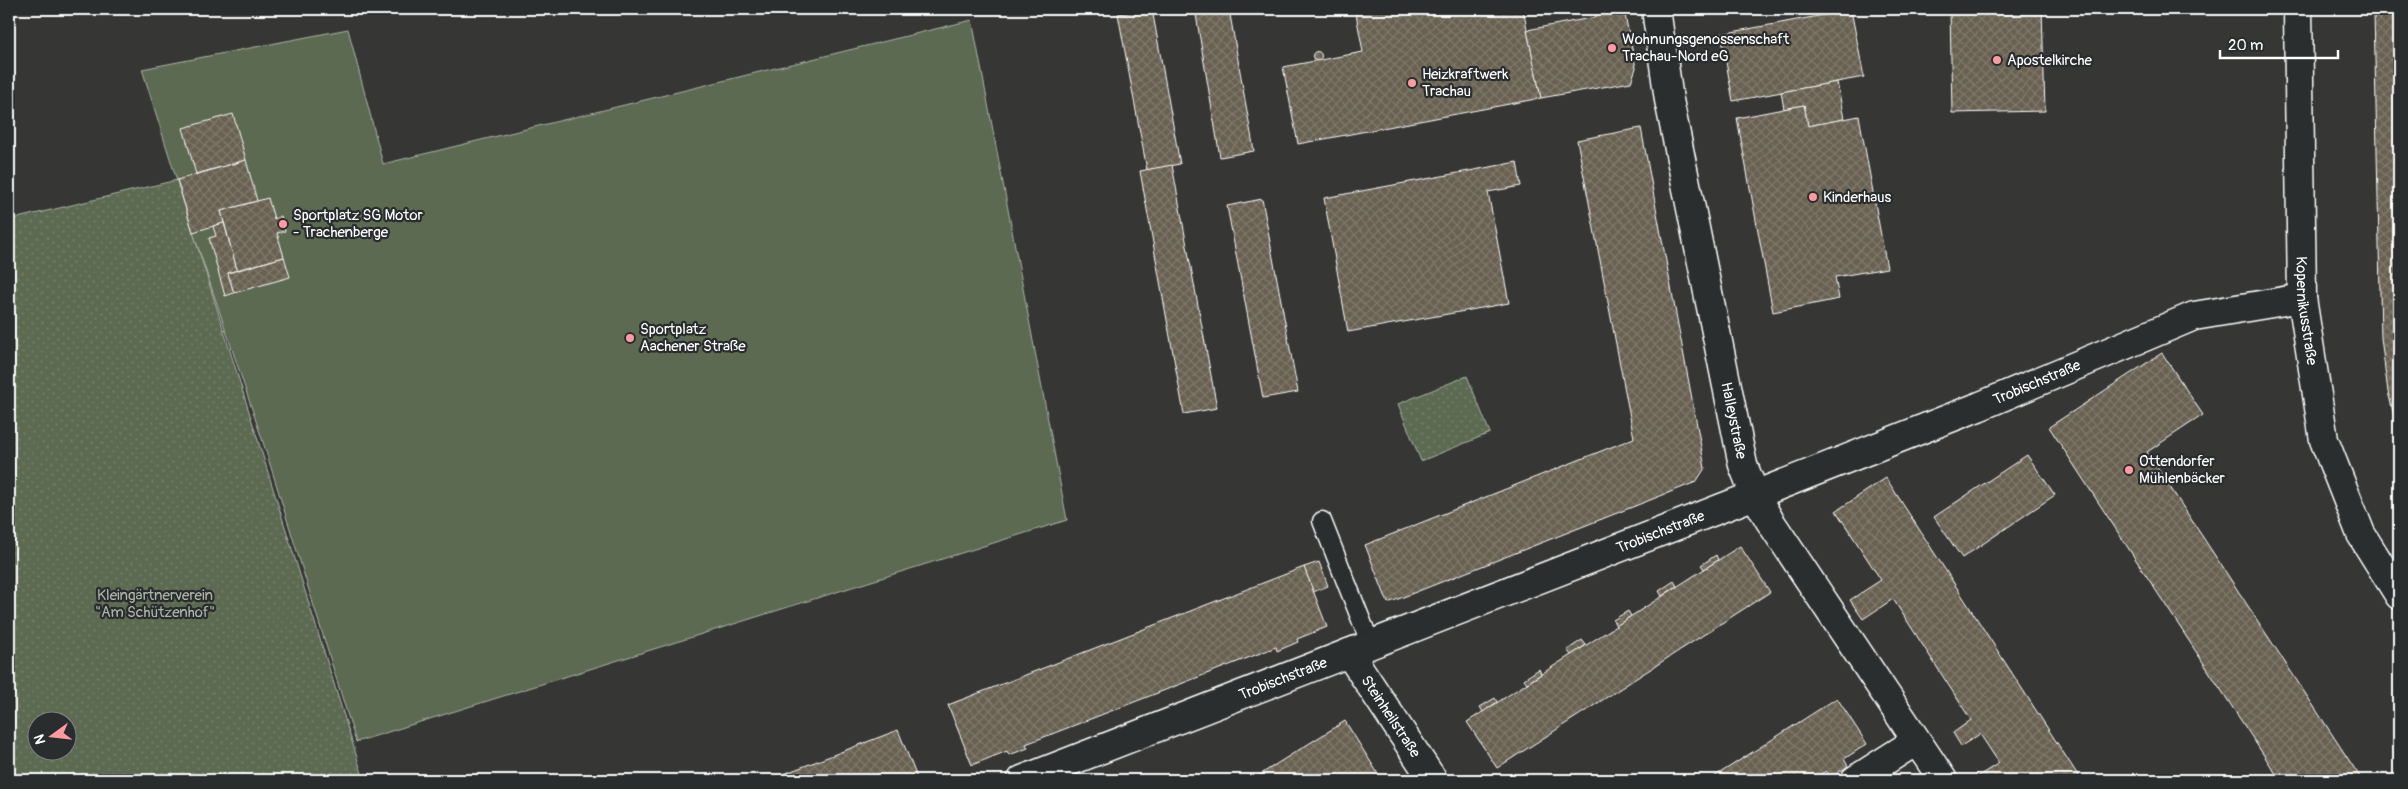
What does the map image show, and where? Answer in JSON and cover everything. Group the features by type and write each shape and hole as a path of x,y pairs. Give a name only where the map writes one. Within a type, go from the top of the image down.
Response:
{"street":[{"name":"Halleystraße","path":"1656,9 1669,100 1742,465 1755,495 1943,780"},
{"name":"Kopernikusstraße","path":"2298,9 2302,298 2324,440 2360,534 2399,595"},
{"name":"Trobischstraße","path":"1022,780 1978,407 2194,316 2302,298"},
{"name":"Steinheilstraße","path":"1360,649 1433,780"},
{"path":"1855,780 1916,741"}],"lane":[{"path":"1322,521 1360,649"}],"green space":[{"name":"Sportplatz Aachener Straße","path":"972,20 1067,520 356,742 264,445 193,232 142,69 348,29 383,164"},
{"name":"Kleingärtnerverein \"Am Schützenhof\"","path":"177,180 364,780 9,780 9,220"},
{"path":"1467,376 1490,433 1421,461 1398,404"}],"building":[{"path":"1152,9 1180,164 1147,170 1118,14"},
{"path":"1195,9 1229,9 1254,151 1220,157"},
{"name":"Heizkraftwerk Trachau","path":"1355,9 1523,9 1541,98 1298,144 1283,67 1363,52"},
{"path":"1619,9 1625,15 1636,68 1631,82 1541,98 1527,30 1596,17 1594,10"},
{"name":"Apostelkirche","path":"1950,9 2042,9 2045,111 1952,113"},
{"path":"1851,10 1864,77 1733,101 1721,34"},
{"path":"2399,11 2399,435 2388,392 2381,338 2374,12"},
{"path":"1317,51 1322,56 1317,61 1312,56"},
{"path":"1837,82 1844,119 1808,126 1804,105 1784,109 1781,92"},
{"name":"Kinderhaus","path":"1804,105 1808,126 1859,116 1887,268 1835,277 1839,299 1773,312 1737,118"},
{"path":"233,114 246,160 196,174 183,128"},
{"path":"1641,128 1705,468 1696,482 1388,603 1365,545 1634,438 1577,140"},
{"path":"246,160 257,201 221,211 224,223 193,232 177,180"},
{"path":"1517,162 1521,186 1488,192 1509,303 1348,332 1324,198"},
{"path":"1172,165 1217,408 1184,414 1140,171"},
{"path":"268,198 274,219 281,216 285,231 277,233 284,257 237,270 221,211"},
{"path":"1262,199 1298,392 1263,398 1227,206"},
{"path":"224,223 237,270 228,273 234,293 225,296 209,238 216,236 213,226"},
{"path":"284,257 290,277 234,293 228,273"},
{"path":"2162,353 2203,415 2147,452 2362,780 2280,780 2049,427"},
{"path":"2027,455 2055,495 1962,558 1934,517"},
{"path":"1886,478 2081,780 1972,780 1999,763 1980,734 1961,746 1953,733 1971,720 1893,599 1863,619 1850,600 1881,580 1836,511"},
{"path":"1740,546 1770,592 1497,768 1467,722"},
{"path":"1716,555 1718,560 1704,569 1701,565"},
{"path":"1319,562 1328,586 1313,592 1304,567"},
{"path":"1304,567 1327,627 1297,639 1298,642 1277,651 1276,647 1026,744 1028,748 1009,755 1007,751 972,765 948,705"},
{"path":"1674,581 1677,586 1662,596 1659,591"},
{"path":"1628,611 1631,616 1616,626 1613,620"},
{"path":"1582,640 1586,645 1571,655 1567,650"},
{"path":"1539,669 1541,674 1527,683 1524,679"},
{"path":"1495,698 1497,702 1483,712 1480,707"},
{"path":"1837,698 1867,744 1844,759 1848,766 1836,774 1831,777 1826,771 1811,780 1709,780"},
{"path":"1345,721 1382,780 1252,780 1278,763"},
{"path":"898,730 918,780 768,780"}],"place":[{"name":"Wohnungsgenossenschaft Trachau-Nord eG","path":"1612,48"},
{"name":"Apostelkirche","path":"1997,60"},
{"name":"Heizkraftwerk Trachau","path":"1412,83"},
{"name":"Kinderhaus","path":"1813,197"},
{"name":"Sportplatz SG Motor - Trachenberge","path":"283,224"},
{"name":"Sportplatz Aachener Straße","path":"630,338"},
{"name":"Ottendorfer Mühlenbäcker","path":"2129,470"}]}
